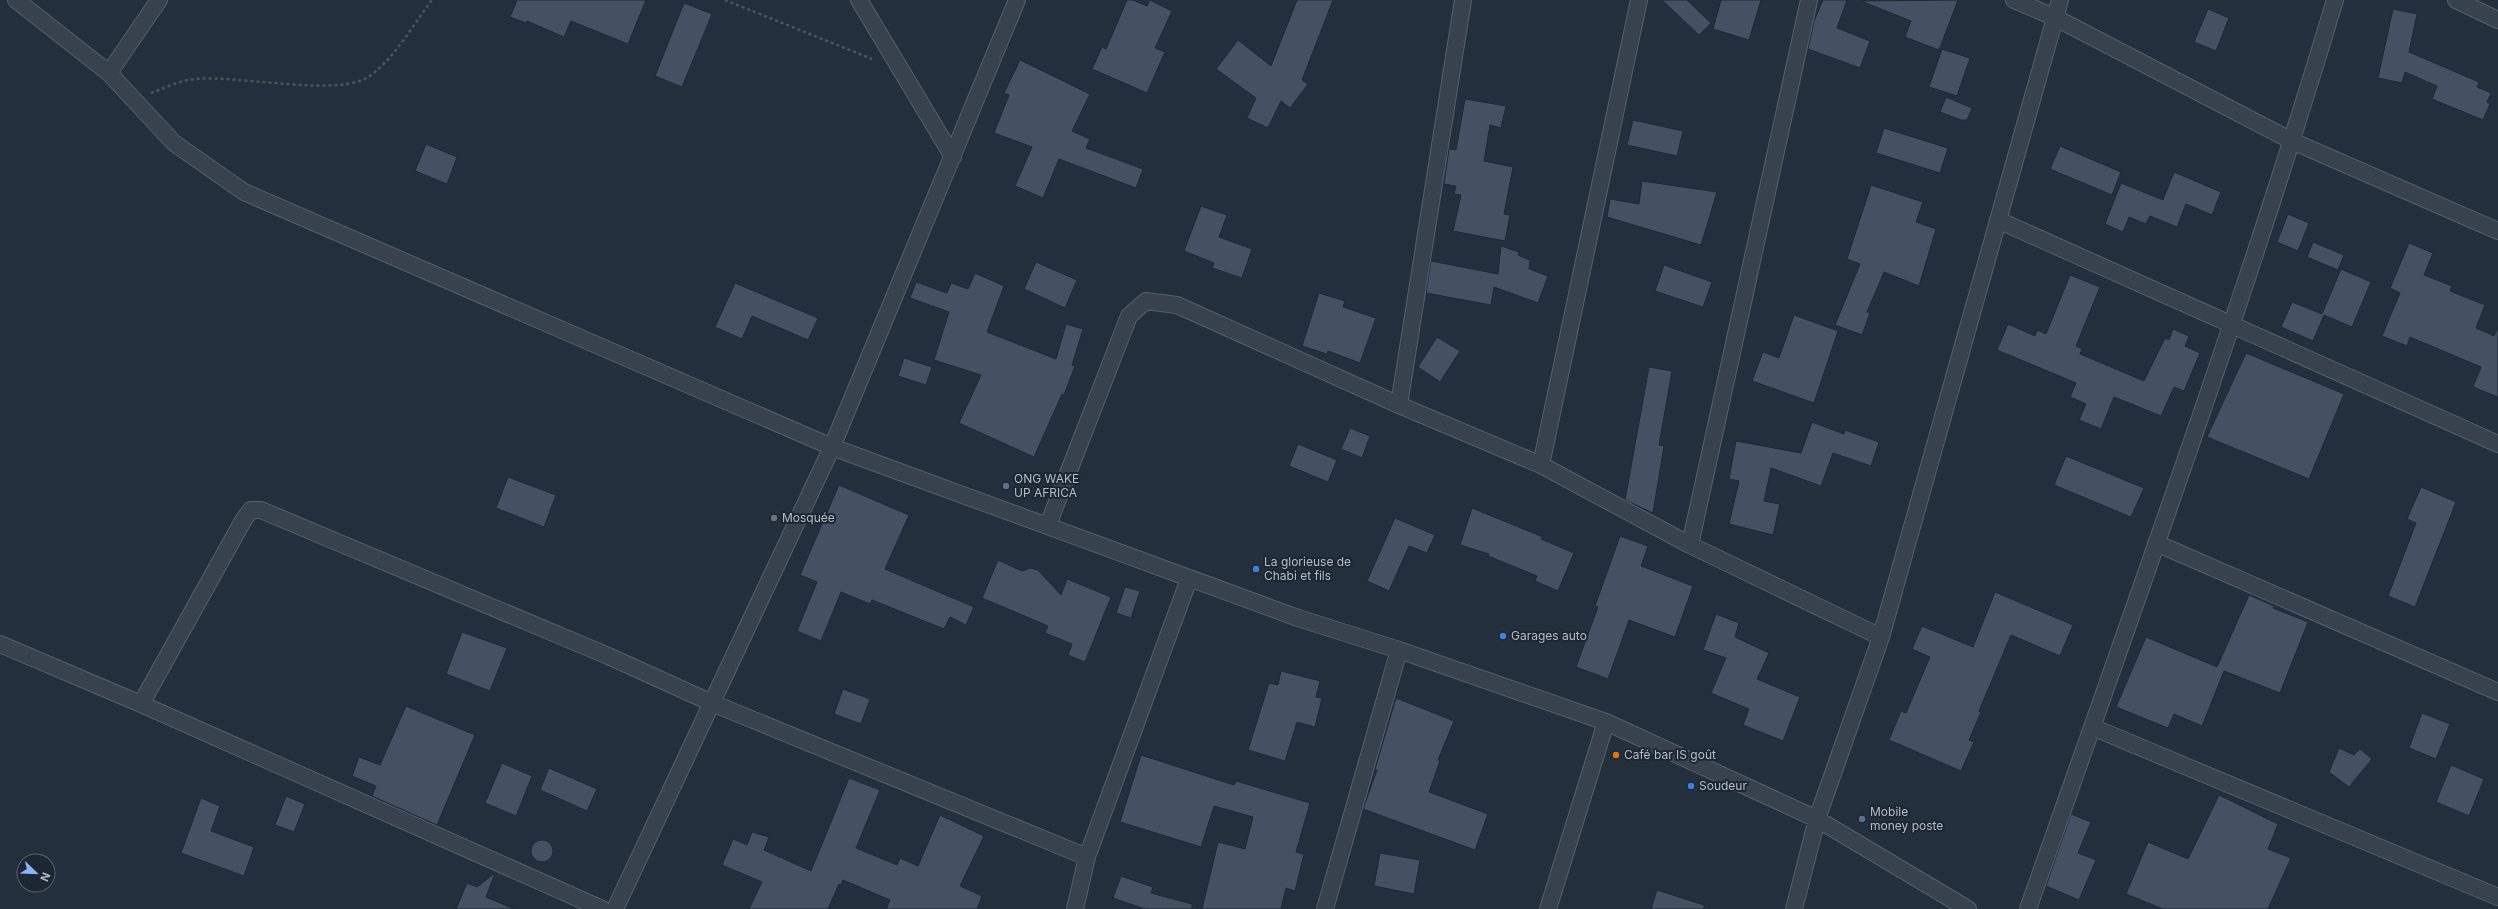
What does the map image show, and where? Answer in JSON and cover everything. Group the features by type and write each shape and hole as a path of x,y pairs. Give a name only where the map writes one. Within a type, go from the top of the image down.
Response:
{"street":[{"path":"16,0 109,73 174,142 244,192 832,447 1298,618 1399,650 1606,722 1817,819 1968,909"},
{"path":"109,73 159,0"},
{"path":"860,0 953,156"},
{"path":"615,909 832,447 1017,0"},
{"path":"1399,404 1463,0"},
{"path":"1542,465 1639,0"},
{"path":"1690,545 1809,0"},
{"path":"2014,0 2054,17 2292,141 2498,231"},
{"path":"1794,909 1817,819 1881,637 2060,0"},
{"path":"2028,909 2233,326 2335,0"},
{"path":"2456,0 2498,20"},
{"path":"1998,220 2498,444"},
{"path":"1048,525 1129,316 1146,301 1177,305 1399,404 1542,465 1690,545 1881,637"},
{"path":"141,704 244,519 251,510 261,510 606,655 712,703 1087,857"},
{"path":"2156,544 2498,692"},
{"path":"1075,909 1087,857 1189,579"},
{"path":"0,644 141,704 602,909"},
{"path":"1325,909 1399,650"},
{"path":"1548,909 1606,722"},
{"path":"2092,727 2498,897"}],"path":[{"path":"132,99 188,80 270,81 322,87 356,82 370,76 389,59 432,0"},
{"path":"725,0 902,71"}],"building":[{"path":"517,0 646,0 628,44 571,21 564,37 527,21 526,23 510,17"},
{"path":"1127,0 1133,0 1147,6 1150,0 1172,11 1155,48 1165,52 1147,93 1092,69 1102,47 1106,49"},
{"path":"1297,0 1333,0 1302,80 1308,84 1290,108 1281,101 1268,128 1247,118 1256,98 1216,69 1238,40 1271,66"},
{"path":"1662,0 1687,0 1711,23 1699,35"},
{"path":"1721,0 1761,0 1749,40 1713,29"},
{"path":"1823,0 1847,0 1837,28 1870,41 1860,68 1808,49 1814,21"},
{"path":"1958,0 1939,50 1905,37 1911,21 1861,1"},
{"path":"684,3 712,14 682,87 655,76"},
{"path":"2208,9 2229,18 2216,51 2194,42"},
{"path":"2393,9 2417,14 2409,52 2479,82 2477,87 2491,93 2487,102 2490,104 2483,120 2432,99 2437,86 2405,72 2402,83 2378,78"},
{"path":"1942,49 1970,58 1957,96 1929,87"},
{"path":"1020,60 1090,94 1072,131 1090,139 1086,148 1143,169 1136,188 1059,159 1043,198 1015,186 1032,147 994,133 1009,95 1004,93"},
{"path":"1946,97 1972,108 1967,120 1961,120 1940,112"},
{"path":"1465,99 1506,106 1501,128 1490,125 1484,161 1513,167 1504,214 1510,215 1505,241 1453,231 1461,195 1454,194 1456,186 1444,184 1449,149 1456,150"},
{"path":"1633,120 1683,131 1677,156 1627,145"},
{"path":"1884,128 1948,148 1940,173 1876,153"},
{"path":"426,144 457,157 447,184 415,171"},
{"path":"2060,146 2121,172 2112,195 2050,169"},
{"path":"2174,172 2221,192 2212,215 2186,204 2177,227 2150,216 2146,224 2129,217 2123,232 2105,224 2121,183 2163,200"},
{"path":"1642,181 1717,192 1701,245 1607,217 1610,199 1639,204"},
{"path":"1871,185 1923,202 1916,222 1936,229 1919,286 1884,272 1867,312 1870,313 1862,335 1835,325 1860,264 1847,259"},
{"path":"1201,206 1227,215 1219,237 1252,249 1242,278 1212,268 1214,263 1184,251"},
{"path":"2288,214 2309,223 2298,251 2277,242"},
{"path":"2313,242 2344,255 2338,270 2307,257"},
{"path":"2409,243 2433,253 2424,275 2452,286 2450,291 2485,305 2476,328 2494,336 2498,327 2498,397 2473,387 2481,367 2410,337 2407,346 2382,336 2400,293 2390,288"},
{"path":"1501,246 1519,252 1518,255 1530,260 1529,269 1548,276 1538,303 1494,287 1491,305 1426,293 1431,261 1498,274"},
{"path":"1036,262 1077,280 1065,308 1024,289"},
{"path":"1664,265 1712,282 1703,307 1655,291"},
{"path":"2341,269 2371,282 2352,327 2324,315 2313,341 2281,327 2292,302 2322,314"},
{"path":"975,273 1004,286 987,332 1056,359 1066,324 1083,329 1072,365 1075,366 1064,395 1062,394 1034,457 959,423 981,375 934,360 949,312 910,298 916,282 947,293 951,283 968,289"},
{"path":"2070,275 2100,287 2076,346 2082,349 2080,354 2144,381 2165,338 2169,340 2173,329 2189,336 2185,346 2200,353 2184,391 2174,387 2161,416 2114,397 2101,429 2079,420 2086,404 2070,397 2076,383 1997,350 2008,324 2035,336 2037,330 2046,334"},
{"path":"735,283 818,318 808,340 752,316 742,339 715,327"},
{"path":"1319,293 1345,301 1343,307 1376,318 1360,363 1328,351 1327,354 1302,346"},
{"path":"1794,315 1838,331 1814,403 1752,381 1763,352 1779,358"},
{"path":"1437,337 1460,351 1440,382 1418,367"},
{"path":"2246,353 2344,394 2309,479 2207,437"},
{"path":"904,358 932,367 926,385 898,376"},
{"path":"1649,367 1672,371 1659,445 1664,446 1653,513 1625,500"},
{"path":"1812,422 1844,434 1845,430 1879,442 1871,466 1833,453 1821,486 1771,468 1764,501 1780,504 1773,535 1729,524 1739,481 1729,479 1736,441 1801,453"},
{"path":"1350,428 1370,436 1362,458 1341,449"},
{"path":"1298,444 1337,460 1328,482 1289,466"},
{"path":"2066,456 2144,488 2131,517 2054,485"},
{"path":"508,477 556,495 544,527 496,508"},
{"path":"839,485 909,515 885,569 974,607 966,625 950,617 944,629 872,600 870,604 841,592 821,641 797,631 817,582 800,575"},
{"path":"2421,487 2456,502 2415,607 2388,596 2416,523 2407,519"},
{"path":"1472,508 1543,537 1541,539 1574,553 1558,591 1535,581 1537,576 1488,556 1489,554 1460,545"},
{"path":"1395,518 1435,535 1427,553 1409,546 1389,591 1367,581"},
{"path":"1620,536 1648,546 1641,566 1693,586 1675,637 1629,620 1608,679 1576,667 1598,607 1595,606"},
{"path":"998,560 1022,571 1030,568 1038,570 1061,595 1067,579 1111,597 1085,662 1068,655 1072,644 1045,633 1048,626 982,598"},
{"path":"1125,587 1140,591 1131,618 1116,613"},
{"path":"1995,592 2073,625 2060,656 2011,635 1979,711 1981,712 1969,740 1974,742 1961,771 1889,740 1901,711 1906,713 1930,657 1912,649 1922,626 1973,647"},
{"path":"2249,595 2274,606 2273,608 2308,622 2280,693 2224,671 2202,726 2174,714 2168,728 2116,707 2146,637 2217,667"},
{"path":"1716,614 1739,623 1735,637 1769,653 1757,679 1800,697 1783,741 1743,725 1749,709 1711,693 1726,658 1703,650"},
{"path":"462,632 507,648 490,691 446,674"},
{"path":"1281,671 1320,681 1316,697 1322,698 1315,727 1297,722 1285,761 1248,750 1269,683 1278,685"},
{"path":"843,689 870,699 861,724 834,714"},
{"path":"1396,698 1454,721 1438,760 1440,761 1429,792 1488,814 1475,850 1363,809 1377,770 1375,769"},
{"path":"406,706 475,735 437,825 372,796 376,786 352,776 359,757 380,765"},
{"path":"2422,713 2450,724 2436,759 2409,748"},
{"path":"2339,748 2354,755 2360,749 2372,759 2349,787 2329,772"},
{"path":"1141,755 1234,785 1236,781 1310,803 1296,852 1304,854 1295,891 1286,888 1281,909 1202,909 1218,842 1245,849 1253,817 1214,806 1201,847 1120,822"},
{"path":"502,763 532,776 516,816 485,803"},
{"path":"2451,765 2484,779 2469,816 2436,802"},
{"path":"549,768 597,789 587,811 540,790"},
{"path":"849,778 880,790 856,848 897,865 900,858 918,866 940,815 984,836 960,886 982,896 977,909 886,909 890,900 843,880 841,885 839,884 828,909 749,909 762,882 722,865 733,839 747,845 752,832 769,837 764,850 811,871"},
{"path":"2219,795 2278,824 2268,849 2291,858 2268,909 2163,909 2126,894 2148,842 2188,859"},
{"path":"286,796 305,804 294,832 275,825"},
{"path":"201,798 220,806 211,831 254,847 244,876 181,853"},
{"path":"2071,814 2091,822 2078,853 2096,860 2079,900 2046,886"},
{"path":"542,840 550,843 553,851 550,859 542,862 534,859 531,851 534,843"},
{"path":"1380,853 1420,860 1414,894 1374,886"},
{"path":"495,873 486,897 514,909 456,909 467,883 477,887"},
{"path":"1121,876 1153,887 1151,893 1192,904 1192,909 1145,909 1113,898"},
{"path":"1657,890 1704,905 1704,909 1651,909"}],"place":[{"name":"ONG WAKE UP AFRICA","path":"1006,486"},
{"name":"Mosquée","path":"774,518"},
{"name":"La glorieuse de Chabi et fils","path":"1256,569"},
{"name":"Garages auto","path":"1503,636"},
{"name":"Café bar IS goût","path":"1616,755"},
{"name":"Soudeur","path":"1691,786"},
{"name":"Mobile money poste","path":"1862,819"}]}
